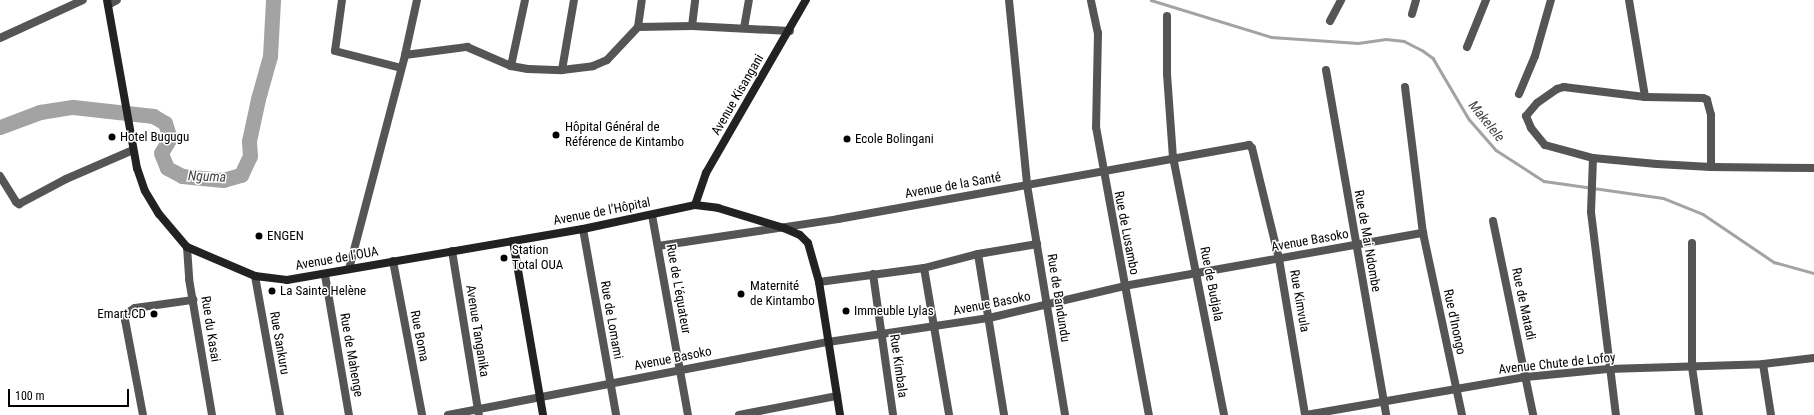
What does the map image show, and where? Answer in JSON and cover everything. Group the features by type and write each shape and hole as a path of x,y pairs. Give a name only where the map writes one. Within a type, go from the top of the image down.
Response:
{"main road":[{"name":"Avenue Kisangani","path":"695,205 706,173 790,31 806,0"},
{"name":"Avenue de l’OUA","path":"107,3 133,150 145,191 173,233 187,247 255,276 287,280 325,275 348,269 513,241"},
{"name":"Avenue de l’Hôpital","path":"513,241 583,229 695,205"},
{"path":"695,205 731,211 784,228 800,235 808,243 819,282 840,415"},
{"path":"513,241 543,415"}],"street":[{"path":"0,38 83,0"},
{"path":"107,3 117,0"},
{"path":"342,0 335,51 401,68"},
{"path":"348,269 405,55 417,0"},
{"path":"511,66 525,0"},
{"path":"562,70 574,0"},
{"path":"405,55 467,47 511,66 528,69 562,70 593,66 607,60 638,27 642,0"},
{"path":"692,26 695,0"},
{"path":"744,28 749,0"},
{"name":"Rue de Bandundu","path":"1009,0 1027,185 1038,244 1065,415"},
{"path":"1330,21 1341,0"},
{"path":"1412,14 1416,0"},
{"path":"1467,47 1486,0"},
{"path":"1519,94 1535,56 1551,0"},
{"path":"1630,0 1645,97"},
{"name":"Rue de Lusambo","path":"1091,1 1098,33 1095,118 1102,170 1149,415"},
{"name":"Rue de Budjala","path":"1167,16 1167,74 1173,157 1198,274 1224,415"},
{"path":"638,27 692,26 790,31"},
{"name":"Rue de Mai Ndombe","path":"1326,70 1355,246 1386,415"},
{"name":"Rue d'Inongo","path":"1405,87 1423,233 1462,415"},
{"path":"1711,167 1711,115 1708,100 1645,97 1564,87 1557,89 1530,109 1527,120 1545,145 1593,158 1711,167 1814,168"},
{"name":"Avenue de la Santé","path":"658,246 784,228 1027,185 1173,157 1251,146"},
{"name":"Rue Kimvula","path":"1251,146 1279,259 1306,415"},
{"path":"0,176 16,202 19,204 66,179 133,150"},
{"path":"1593,158 1591,197 1608,369 1616,415"},
{"name":"Rue de L'équateur","path":"652,215 688,415"},
{"name":"Rue de Matadi","path":"1493,221 1533,415"},
{"name":"Rue de Lomami","path":"583,229 616,415"},
{"name":"Avenue Basoko","path":"448,415 478,412 610,383 828,342 989,318 1124,286 1423,233"},
{"path":"1692,243 1692,367 1699,415"},
{"path":"819,282 924,268 978,254 1038,244"},
{"name":"Rue du Kasai","path":"187,247 193,300 212,415"},
{"name":"Avenue Tanganika","path":"452,251 478,412"},
{"path":"978,254 1004,415"},
{"name":"Rue Boma","path":"393,262 422,415"},
{"path":"924,268 949,415"},
{"name":"Rue Kimbala","path":"873,274 893,415"},
{"name":"Rue de Mahenge","path":"325,275 349,415"},
{"name":"Rue Sankuru","path":"255,276 280,415"},
{"path":"143,415 125,320 127,313 135,308 193,300"},
{"name":"Avenue Chute de Lofoy","path":"1306,415 1384,403 1456,388 1526,378 1608,369 1763,364 1814,358"},
{"path":"1763,364 1771,415"},
{"path":"738,415 837,396"}],"waterway":[{"name":"Nguma","path":"0,127 40,112 73,107 153,116 165,123 170,138 161,153 167,168 182,176 223,180 241,175 250,156 249,141 258,99 270,56 273,0"},
{"name":"Makelele","path":"1151,0 1271,37 1358,43 1386,39 1404,41 1422,50 1433,58 1469,119 1496,150 1544,181 1663,198 1703,214 1774,262 1814,273"}],"place":[{"name":"Hôpital Général de Référence de Kintambo","path":"556,135"},
{"name":"Hotel Bugugu","path":"112,137"},
{"name":"Ecole Bolingani","path":"847,139"},
{"name":"ENGEN","path":"259,236"},
{"name":"Station Total OUA","path":"504,258"},
{"name":"La Sainte Helène","path":"272,291"},
{"name":"Maternité de Kintambo","path":"741,294"},
{"name":"Immeuble Lylas","path":"846,311"},
{"name":"Emart.CD","path":"154,314"}]}
